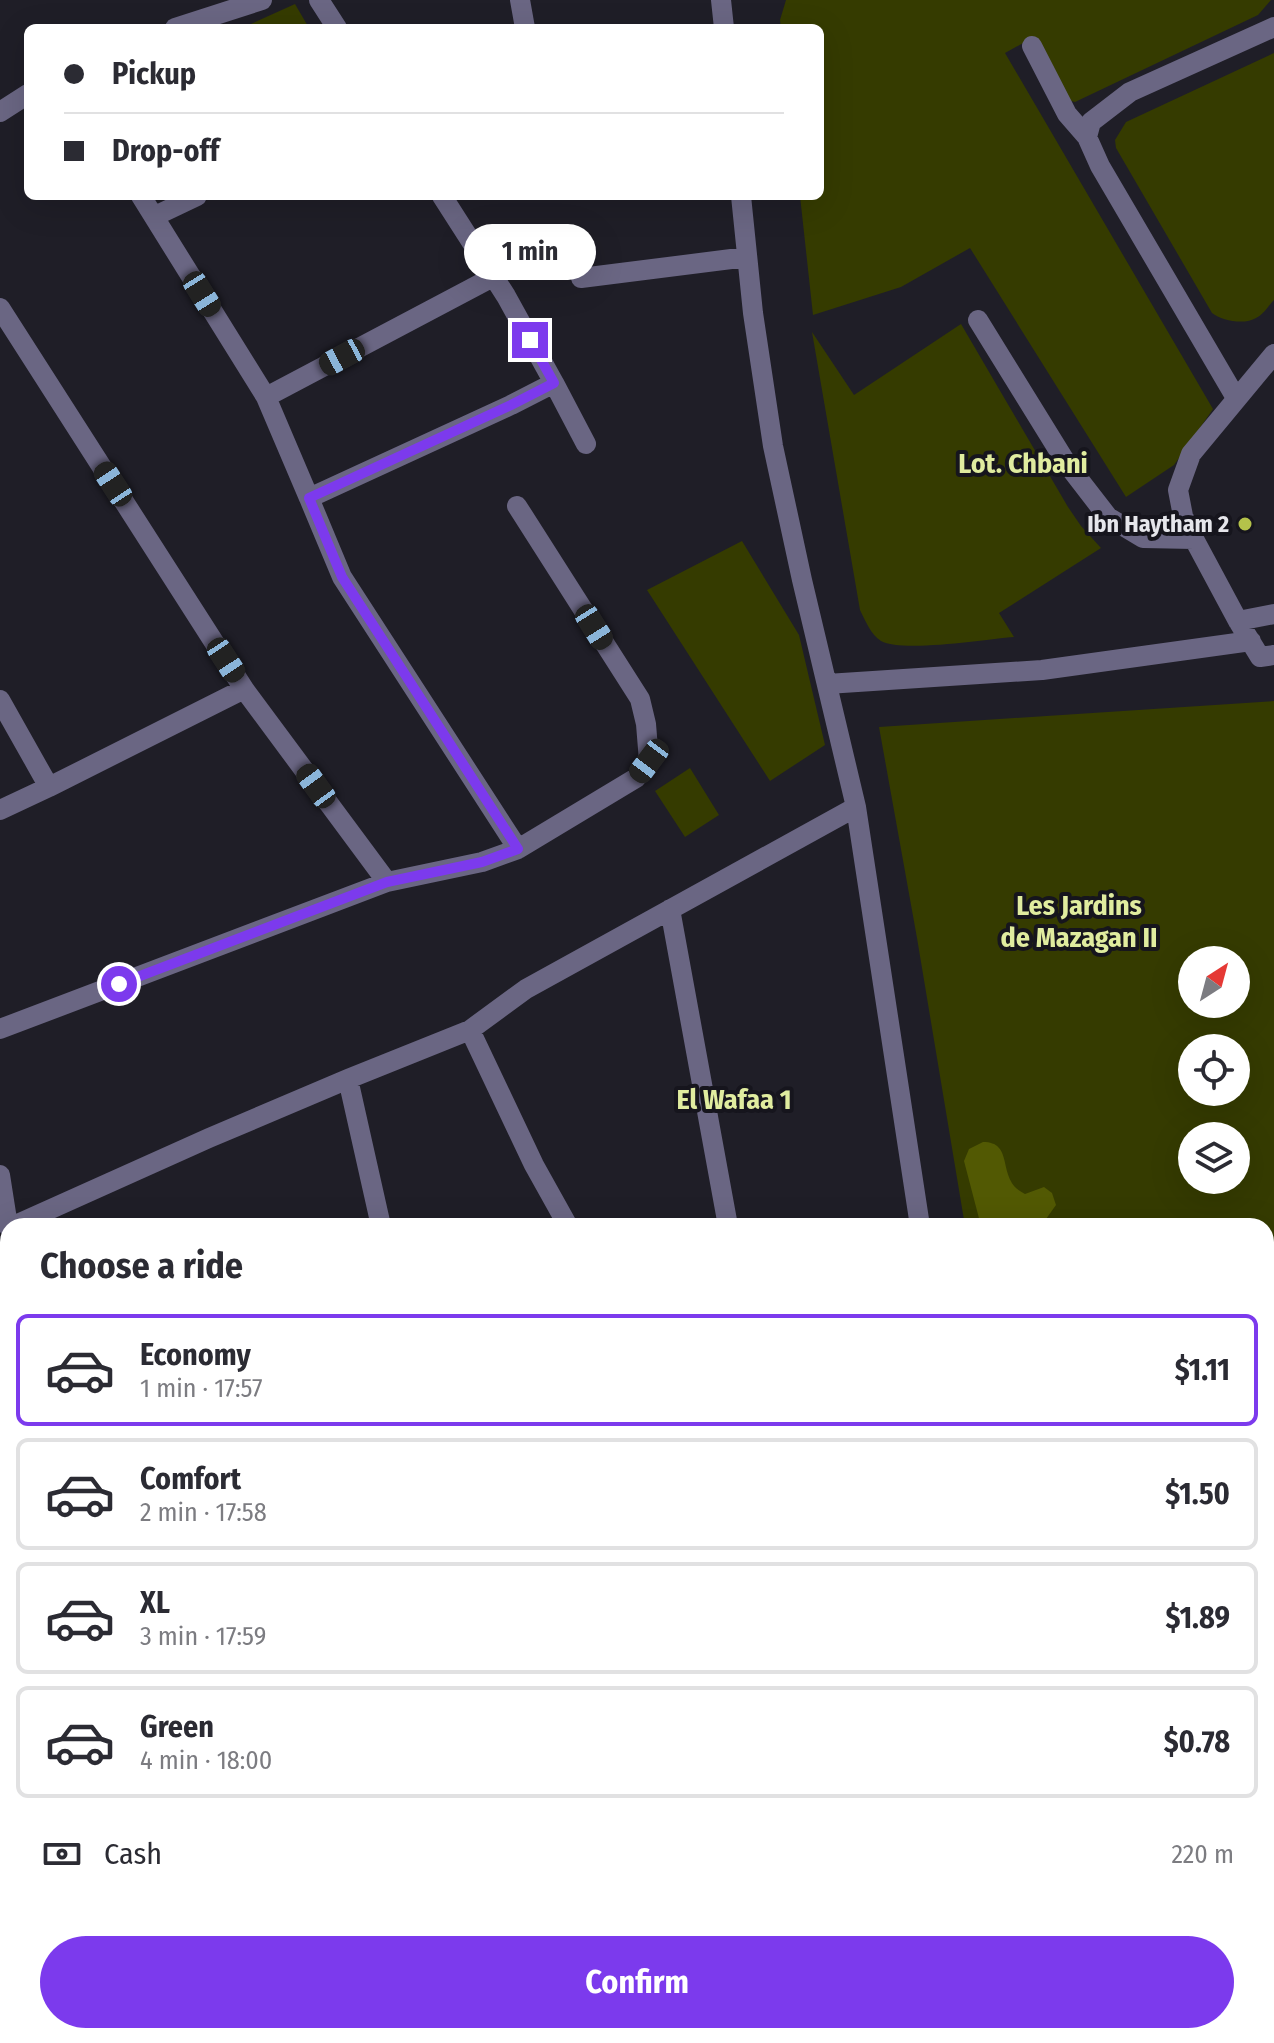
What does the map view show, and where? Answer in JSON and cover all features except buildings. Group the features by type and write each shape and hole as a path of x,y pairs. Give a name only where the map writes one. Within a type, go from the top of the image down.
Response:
{"street":[{"path":"187,24 262,0"},
{"path":"319,0 334,24"},
{"path":"520,0 524,24"},
{"path":"721,0 724,24"},
{"path":"1087,137 1091,122 1130,92 1274,27"},
{"path":"1032,46 1067,114 1087,137 1100,166 1236,398"},
{"path":"0,112 24,97"},
{"path":"144,200 266,397 342,577 518,849"},
{"path":"155,216 189,200"},
{"path":"445,200 506,296 586,444"},
{"path":"741,200 753,313 773,446 856,807 919,1218"},
{"path":"581,278 747,257"},
{"path":"266,397 493,277"},
{"path":"0,308 244,689 387,882"},
{"path":"978,320 1067,464 1108,517 1143,538 1194,539"},
{"path":"1274,354 1191,454 1178,490 1183,516 1238,621 1260,657 1274,655"},
{"path":"309,498 554,383"},
{"path":"0,1029 387,882 482,862 518,849 636,778 649,761 640,699 517,506"},
{"path":"1238,621 1274,614"},
{"path":"827,684 1042,670 1251,641"},
{"path":"0,810 244,689"},
{"path":"0,700 49,787"},
{"path":"28,1218 209,1138 470,1030 526,989 856,807"},
{"path":"670,909 727,1218"},
{"path":"470,1030 534,1165 564,1218"},
{"path":"348,1079 379,1218"},
{"path":"0,1175 8,1218"}],"shaded area":[{"path":"786,0 1271,0 1258,15 1075,102 1067,100 1034,37 1005,53 1213,409 1174,465 1126,497 970,248 901,287 813,315 800,200 824,200 824,24 780,24"},
{"path":"295,4 307,24 251,24"},
{"path":"1274,53 1274,300 1256,318 1234,321 1212,313 1116,148 1115,140 1126,122"},
{"path":"961,324 1068,507 1101,548 999,613 1014,637 925,646 892,644 874,635 860,610 812,332 854,395"},
{"path":"742,541 799,635 825,745 770,781 647,590"},
{"path":"1274,701 1274,1218 964,1218 879,727"},
{"path":"690,768 719,815 685,837 655,791"},
{"path":"983,1142 993,1144 1003,1155 1010,1180 1016,1188 1025,1194 1044,1187 1052,1193 1056,1205 1047,1218 979,1218 964,1161 969,1149"}],"place":[{"name":"Ibn Haytham 2","path":"1245,524"}],"district":[{"name":"Lot. Chbani","path":"1023,463"},
{"name":"Les Jardins de Mazagan II","path":"1079,921"},
{"name":"El Wafaa 1","path":"734,1099"}],"route":[{"path":"119,984 387,882 482,862 518,849 342,577 309,498 554,383 530,340"}]}
